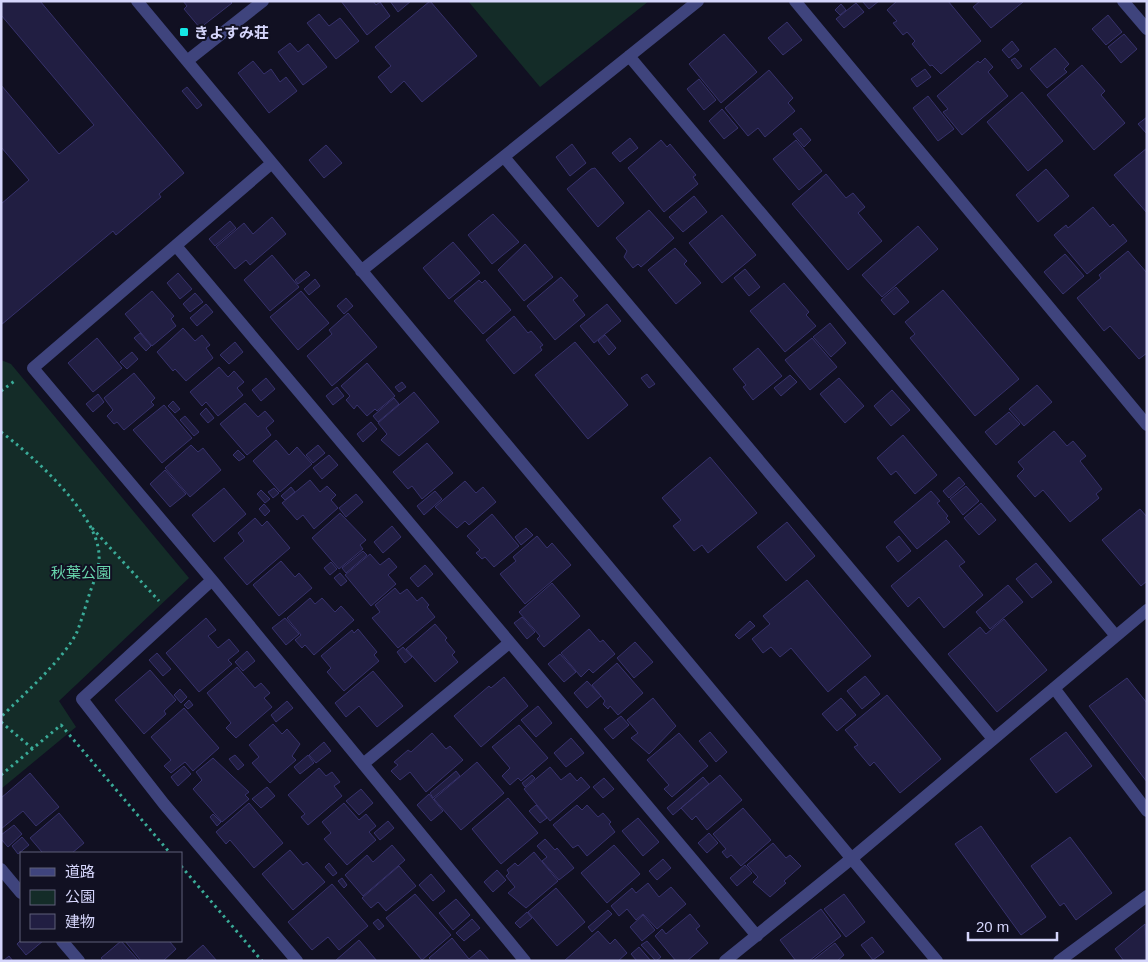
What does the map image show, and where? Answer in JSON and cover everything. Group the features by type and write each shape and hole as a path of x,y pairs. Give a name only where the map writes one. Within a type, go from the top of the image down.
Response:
{"street":[{"path":"137,1 937,961"},
{"path":"187,61 264,1"},
{"path":"361,270 698,1"},
{"path":"795,1 1147,425"},
{"path":"1123,1 1147,29"},
{"path":"629,56 1116,636"},
{"path":"504,156 993,739"},
{"path":"272,163 33,368 212,580 525,961"},
{"path":"177,246 756,936"},
{"path":"212,580 82,700 164,804 296,961"},
{"path":"725,961 851,859 1147,610"},
{"path":"363,764 509,642"},
{"path":"1054,688 1147,810"},
{"path":"1,869 20,892"},
{"path":"1059,961 1147,896"},
{"path":"63,942 79,961"}],"path":[{"path":"1,432 23,448 68,494 90,526 173,616"},
{"path":"1,717 47,671 76,633 92,586 99,555 90,526"},
{"path":"1,722 33,749"},
{"path":"1,775 61,725 169,852"},
{"path":"182,867 262,961"}],"green space":[{"path":"468,1 649,1 540,87"},
{"name":"秋葉公園","path":"1,360 11,364 189,578 59,701 76,727 1,789"}],"building":[{"path":"1,1 40,1 184,173 159,194 161,197 116,235 113,231 1,325 1,204 29,180 1,147 1,85 59,154 94,125 1,15"},
{"path":"183,1 230,1 232,3 200,28 184,9 187,6"},
{"path":"341,1 373,1 376,5 380,2 390,16 367,35"},
{"path":"390,1 411,1 398,12"},
{"path":"430,1 477,56 422,102 404,81 391,93 378,77 391,66 375,47"},
{"path":"862,1 879,1 869,9"},
{"path":"897,1 948,1 981,41 941,74 932,65 930,66 912,44 915,41 907,32 903,35 893,23 897,21 887,10"},
{"path":"980,1 1023,2 991,28 973,7"},
{"path":"856,3 864,12 844,28 836,19"},
{"path":"841,4 846,10 840,15 835,10"},
{"path":"319,14 329,26 340,18 359,41 336,59 307,23"},
{"path":"1108,15 1122,32 1106,45 1092,29"},
{"path":"787,22 802,40 783,55 768,38"},
{"path":"724,34 757,72 721,103 689,64"},
{"path":"1124,34 1137,49 1121,63 1108,47"},
{"path":"1012,41 1019,50 1009,58 1002,50"},
{"path":"290,43 298,52 308,44 327,67 303,85 278,52"},
{"path":"1055,48 1069,64 1064,69 1067,72 1047,88 1030,69"},
{"path":"985,58 993,67 988,72 1008,96 962,135 943,112 948,109 937,96 978,61 980,63"},
{"path":"1015,58 1022,66 1018,69 1011,60"},
{"path":"253,61 264,74 271,69 280,82 286,77 297,91 269,113 238,73"},
{"path":"1082,65 1105,91 1101,95 1125,123 1094,150 1047,95"},
{"path":"925,69 931,77 917,87 911,79"},
{"path":"769,70 793,98 788,103 795,111 765,137 758,128 748,136 725,108"},
{"path":"699,79 716,100 704,110 687,89"},
{"path":"187,87 202,105 197,109 182,91"},
{"path":"1022,92 1063,141 1028,171 987,122"},
{"path":"928,96 954,129 938,141 913,108"},
{"path":"722,109 738,128 724,139 709,121"},
{"path":"1147,117 1147,134 1138,124"},
{"path":"801,128 811,140 804,147 793,134"},
{"path":"630,138 638,148 620,162 612,153"},
{"path":"661,140 667,147 670,144 696,175 693,177 698,184 664,212 628,168"},
{"path":"796,140 822,171 799,190 773,159"},
{"path":"572,144 586,163 570,176 556,157"},
{"path":"326,145 342,163 324,178 309,160"},
{"path":"1147,148 1147,213 1114,175"},
{"path":"595,168 624,203 598,227 567,189 591,169"},
{"path":"1046,169 1069,196 1038,222 1016,195"},
{"path":"826,174 846,198 853,193 865,207 858,213 882,241 848,270 792,204"},
{"path":"694,196 707,212 683,232 669,217"},
{"path":"1093,207 1110,227 1113,224 1127,241 1087,274 1054,235 1066,225 1068,228"},
{"path":"649,210 674,238 641,267 638,264 633,268 624,257 627,251 616,238"},
{"path":"493,214 519,242 492,264 468,235"},
{"path":"722,215 756,255 722,283 689,243"},
{"path":"272,217 286,234 250,265 246,260 235,269 216,247 244,223 253,234"},
{"path":"230,221 236,228 215,246 209,239"},
{"path":"918,226 938,249 882,297 862,275"},
{"path":"453,242 480,273 449,299 423,268"},
{"path":"525,244 553,277 524,301 498,270"},
{"path":"675,248 687,261 684,264 701,283 676,304 648,270"},
{"path":"1128,251 1147,273 1147,353 1139,359 1110,326 1104,331 1077,298 1101,278 1099,275"},
{"path":"1065,254 1084,276 1063,294 1044,272"},
{"path":"272,255 299,287 270,311 244,280"},
{"path":"745,269 760,287 749,296 734,278"},
{"path":"306,271 310,275 298,284 295,280"},
{"path":"178,273 192,289 180,299 167,283"},
{"path":"561,277 578,296 573,300 585,315 555,340 527,306"},
{"path":"315,279 320,286 309,295 304,289"},
{"path":"479,280 482,283 485,280 511,310 483,334 454,301"},
{"path":"784,283 809,312 806,315 816,326 785,352 750,311"},
{"path":"896,287 909,302 894,315 881,300"},
{"path":"943,290 1019,379 975,416 910,338 915,334 905,322"},
{"path":"152,291 174,316 171,319 176,326 152,346 125,314"},
{"path":"301,291 329,323 298,350 270,317"},
{"path":"195,293 203,302 190,312 183,304"},
{"path":"346,298 353,306 344,314 337,306"},
{"path":"206,304 213,312 197,326 190,318"},
{"path":"607,304 621,321 594,343 580,326"},
{"path":"348,313 377,347 332,386 307,356 332,334 329,330"},
{"path":"514,316 528,333 531,331 543,345 540,347 542,350 514,374 486,340"},
{"path":"830,323 846,343 831,357 813,337"},
{"path":"183,328 195,341 202,335 210,345 206,348 213,358 186,381 175,369 173,371 157,352"},
{"path":"140,333 151,346 146,351 134,338"},
{"path":"605,335 616,348 609,355 598,341"},
{"path":"97,338 122,368 93,392 68,363"},
{"path":"812,338 837,367 810,390 785,360"},
{"path":"235,342 243,352 229,364 220,355"},
{"path":"575,342 628,405 588,439 535,375"},
{"path":"758,348 782,376 753,400 743,387 746,385 733,369"},
{"path":"132,352 138,359 127,369 120,362"},
{"path":"367,363 395,396 377,411 375,409 367,416 357,405 354,409 346,400 350,396 341,386"},
{"path":"219,367 228,377 234,371 244,382 237,388 243,395 218,416 206,402 202,406 190,392"},
{"path":"134,373 155,398 151,402 154,405 124,430 117,422 114,424 107,416 113,410 104,398"},
{"path":"647,374 655,384 649,388 641,378"},
{"path":"790,375 797,382 781,396 774,388"},
{"path":"266,378 275,389 261,401 252,390"},
{"path":"839,378 864,406 845,423 820,394"},
{"path":"402,382 406,387 399,392 395,387"},
{"path":"1037,385 1052,402 1024,426 1009,409"},
{"path":"337,387 344,396 333,405 326,396"},
{"path":"892,390 910,410 891,426 874,406"},
{"path":"414,392 439,422 399,456 381,440 387,434 378,423"},
{"path":"98,394 104,402 93,412 86,404"},
{"path":"394,398 399,404 378,422 373,416"},
{"path":"173,401 180,409 175,413 168,406"},
{"path":"245,403 258,417 265,411 274,421 266,428 271,435 247,455 220,424"},
{"path":"164,405 192,438 162,463 133,430"},
{"path":"206,408 214,418 208,423 200,414"},
{"path":"1009,412 1020,424 996,445 985,432"},
{"path":"185,416 199,432 194,436 180,420"},
{"path":"371,422 377,429 363,442 357,434"},
{"path":"1054,431 1067,446 1073,441 1086,456 1080,461 1102,489 1096,494 1099,498 1070,522 1043,490 1035,497 1017,476 1024,469 1018,462"},
{"path":"903,435 937,475 915,494 896,471 891,475 877,458"},
{"path":"276,440 289,455 297,447 312,464 280,492 253,461"},
{"path":"427,443 453,473 422,499 412,486 408,489 393,472"},
{"path":"191,445 198,452 203,448 221,470 190,497 165,468"},
{"path":"318,445 325,453 313,463 306,455"},
{"path":"238,450 245,457 239,461 233,455"},
{"path":"329,455 338,465 322,479 313,468"},
{"path":"710,457 757,513 708,553 702,545 694,551 673,526 681,520 662,498"},
{"path":"165,470 186,494 170,507 150,484"},
{"path":"959,477 965,484 949,498 943,491"},
{"path":"310,480 320,492 327,486 336,495 331,500 338,508 314,529 303,515 297,520 282,503"},
{"path":"465,481 476,493 483,487 496,502 469,525 465,521 457,528 435,507"},
{"path":"966,486 979,501 963,515 950,499"},
{"path":"291,487 295,492 285,500 281,496"},
{"path":"224,488 246,514 214,542 192,515"},
{"path":"274,488 279,493 273,498 268,492"},
{"path":"261,490 270,499 265,503 257,494"},
{"path":"435,491 442,499 424,515 417,506"},
{"path":"931,491 940,501 937,503 948,516 946,518 950,522 917,549 894,522"},
{"path":"356,494 363,502 346,517 339,508"},
{"path":"981,503 996,520 979,535 964,518"},
{"path":"264,504 270,511 265,516 259,509"},
{"path":"1140,509 1147,517 1147,581 1141,586 1102,540"},
{"path":"340,513 366,540 360,545 363,549 339,569 312,538"},
{"path":"492,514 519,546 494,567 485,557 482,559 476,553 480,550 467,536"},
{"path":"255,518 262,526 267,521 290,548 247,585 224,558 244,541 238,533"},
{"path":"787,522 815,556 786,581 757,547"},
{"path":"392,526 401,537 383,553 374,542"},
{"path":"526,528 533,535 521,545 515,537"},
{"path":"537,536 547,548 552,543 571,565 525,604 500,574 516,561 513,557"},
{"path":"899,536 911,551 898,562 886,547"},
{"path":"946,540 965,562 959,566 983,595 944,628 919,597 908,607 891,586"},
{"path":"363,551 367,555 346,573 342,568"},
{"path":"370,554 380,565 389,558 397,567 388,575 396,584 371,606 345,575"},
{"path":"281,561 295,577 299,573 312,588 279,616 253,585"},
{"path":"331,562 337,569 330,575 324,568"},
{"path":"1036,563 1052,582 1032,598 1016,579"},
{"path":"425,565 433,574 418,587 410,578"},
{"path":"340,573 347,581 341,586 334,578"},
{"path":"807,580 871,656 828,692 791,648 780,657 771,647 763,653 752,639 770,624 763,616"},
{"path":"552,583 580,616 544,647 537,639 540,636 519,612"},
{"path":"1008,585 1023,602 990,629 976,612"},
{"path":"395,588 400,594 407,589 417,601 422,597 429,605 427,607 435,617 398,648 372,618 380,612 375,605"},
{"path":"310,598 315,604 322,598 335,612 341,606 354,620 314,655 305,645 302,648 295,640 301,635 287,618"},
{"path":"522,617 535,632 527,639 514,623"},
{"path":"206,618 216,630 208,636 218,648 229,639 239,651 228,660 232,664 199,692 166,653"},
{"path":"285,618 299,634 286,645 272,628"},
{"path":"1004,619 1047,670 997,712 948,654 980,627 986,634"},
{"path":"750,621 755,626 739,639 735,635"},
{"path":"435,624 447,638 445,640 455,652 452,655 458,662 435,682 406,649"},
{"path":"358,629 377,652 374,655 379,661 344,691 327,672 331,668 321,656 352,630 354,633"},
{"path":"589,629 600,642 603,640 615,654 593,673 589,669 581,677 561,653"},
{"path":"635,642 653,662 634,678 617,658"},
{"path":"403,647 412,657 405,663 397,652"},
{"path":"247,651 255,661 243,671 235,662"},
{"path":"157,653 171,669 163,676 149,660"},
{"path":"560,654 576,672 564,682 548,664"},
{"path":"617,663 643,693 618,715 610,706 608,709 603,704 605,701 592,685"},
{"path":"237,667 255,688 261,683 270,693 264,698 272,707 236,738 226,728 231,723 207,693"},
{"path":"150,670 176,700 164,711 166,714 144,734 115,700"},
{"path":"373,671 403,706 377,727 359,706 346,717 335,703"},
{"path":"865,676 880,694 862,709 847,691"},
{"path":"504,677 528,706 481,747 454,716 489,686 491,688"},
{"path":"1127,678 1147,703 1147,782 1089,706"},
{"path":"587,681 601,696 587,708 574,693"},
{"path":"180,689 187,697 181,703 174,695"},
{"path":"887,695 941,759 900,793 874,762 870,766 854,747 858,745 845,730"},
{"path":"653,698 676,726 649,754 631,738 638,733 627,720"},
{"path":"841,698 856,715 837,731 822,714"},
{"path":"189,700 193,705 188,709 184,705"},
{"path":"287,701 293,708 276,722 271,715"},
{"path":"538,706 552,723 536,737 521,720"},
{"path":"184,708 219,748 193,771 185,762 171,773 164,766 171,760 151,737"},
{"path":"621,716 629,725 613,739 604,729"},
{"path":"273,724 282,734 287,729 300,744 292,756 296,760 270,783 252,763 259,757 249,745"},
{"path":"519,725 548,758 521,781 518,778 510,785 502,776 510,768 492,747"},
{"path":"710,732 727,752 716,762 699,741"},
{"path":"1066,732 1092,766 1056,793 1030,759"},
{"path":"432,733 446,749 450,746 463,760 426,792 410,772 400,780 391,771 398,765 394,762 408,750 411,752"},
{"path":"679,733 708,766 672,797 664,789 669,785 647,760"},
{"path":"571,738 584,753 566,767 554,753"},
{"path":"324,742 331,751 316,763 309,755"},
{"path":"235,755 244,765 238,770 229,759"},
{"path":"308,755 314,763 300,774 294,767"},
{"path":"213,758 249,792 245,795 249,799 222,822 193,789 202,780 196,772"},
{"path":"477,762 504,793 461,830 434,799"},
{"path":"184,766 191,774 178,786 171,777"},
{"path":"550,767 561,780 570,773 577,781 581,777 590,787 550,821 524,789"},
{"path":"319,768 326,776 332,772 340,782 334,786 342,796 308,825 301,817 305,814 288,795"},
{"path":"456,771 460,776 433,798 430,793"},
{"path":"30,773 59,807 36,826 23,811 1,829 1,798"},
{"path":"532,775 535,778 525,787 522,783"},
{"path":"720,775 742,800 707,830 696,816 692,820 681,808"},
{"path":"703,777 709,784 673,815 667,808"},
{"path":"604,778 614,789 603,798 593,787"},
{"path":"267,787 275,796 261,808 252,799"},
{"path":"361,789 373,803 359,815 346,801"},
{"path":"429,794 443,811 431,821 417,805"},
{"path":"508,798 538,833 501,864 472,829"},
{"path":"249,803 283,843 254,868 230,840 226,844 216,832"},
{"path":"344,803 359,820 366,814 376,826 369,832 376,840 347,865 324,839 331,833 322,822"},
{"path":"536,805 547,818 540,823 529,811"},
{"path":"577,805 582,810 587,805 598,817 603,813 611,822 609,824 615,832 587,856 578,845 573,848 553,825"},
{"path":"743,808 771,840 741,866 731,855 727,858 722,852 726,849 713,834"},
{"path":"59,813 84,843 73,852 42,852 30,838"},
{"path":"213,814 221,822 217,826 210,817"},
{"path":"638,818 659,842 643,856 622,831"},
{"path":"388,821 394,828 380,840 374,833"},
{"path":"14,825 22,834 8,847 1,839 1,835"},
{"path":"981,826 1046,917 1021,935 955,844"},
{"path":"709,833 718,843 707,853 698,843"},
{"path":"22,837 29,845 18,854 12,846"},
{"path":"1070,837 1112,893 1076,920 1064,903 1060,906 1031,866"},
{"path":"545,839 555,850 557,848 574,868 559,880 542,861 547,857 537,846"},
{"path":"773,843 786,858 790,855 801,866 770,897 753,882 758,877 747,865"},
{"path":"392,845 405,860 363,896 345,875 367,855 373,862"},
{"path":"614,845 640,874 607,903 581,873"},
{"path":"290,850 303,865 307,862 325,882 293,910 262,874"},
{"path":"534,852 558,881 526,908 508,893 515,887 506,876 509,873 507,870 515,863 518,866"},
{"path":"663,859 671,868 657,880 649,871"},
{"path":"329,863 337,873 333,876 325,867"},
{"path":"745,865 752,873 737,886 730,878"},
{"path":"399,866 416,886 386,911 378,902 371,908 362,898"},
{"path":"497,870 506,880 493,892 484,882"},
{"path":"431,874 445,891 433,901 419,885"},
{"path":"342,878 347,885 344,888 338,881"},
{"path":"648,883 659,897 671,887 686,904 657,929 643,914 636,920 627,909 619,916 611,906 632,888 636,893"},
{"path":"332,884 368,926 339,950 328,937 312,950 288,922"},
{"path":"556,888 585,922 557,946 528,912"},
{"path":"415,894 451,935 422,960 386,918"},
{"path":"844,894 865,922 846,937 824,909"},
{"path":"456,899 470,915 453,930 439,913"},
{"path":"821,909 841,936 809,961 796,961 780,940"},
{"path":"608,910 612,914 592,932 588,927"},
{"path":"527,912 532,918 520,928 515,923"},
{"path":"690,914 700,926 696,929 708,943 687,961 676,961 655,936 662,929 666,934"},
{"path":"643,915 655,930 642,941 630,927"},
{"path":"378,919 384,926 379,930 373,923"},
{"path":"472,919 480,928 464,941 456,933"},
{"path":"1145,924 1147,961 1124,961 1115,949"},
{"path":"598,931 610,944 615,939 627,953 618,961 564,961"},
{"path":"872,937 884,952 873,960 861,945"},
{"path":"452,938 469,959 480,950 490,961 432,961 429,958"},
{"path":"359,940 377,961 335,961"},
{"path":"20,941 42,942 26,955 17,944"},
{"path":"647,941 661,957 656,961 641,945"},
{"path":"122,942 138,960 104,961 101,958"},
{"path":"126,942 170,942 176,949 163,961 141,961"},
{"path":"835,943 844,955 837,961 812,961"},
{"path":"203,945 217,961 185,961"},
{"path":"639,947 651,961 637,961 631,954"},
{"path":"9,956 13,961 3,961"}],"place":[{"name":"きよすみ荘","path":"184,32"}]}
